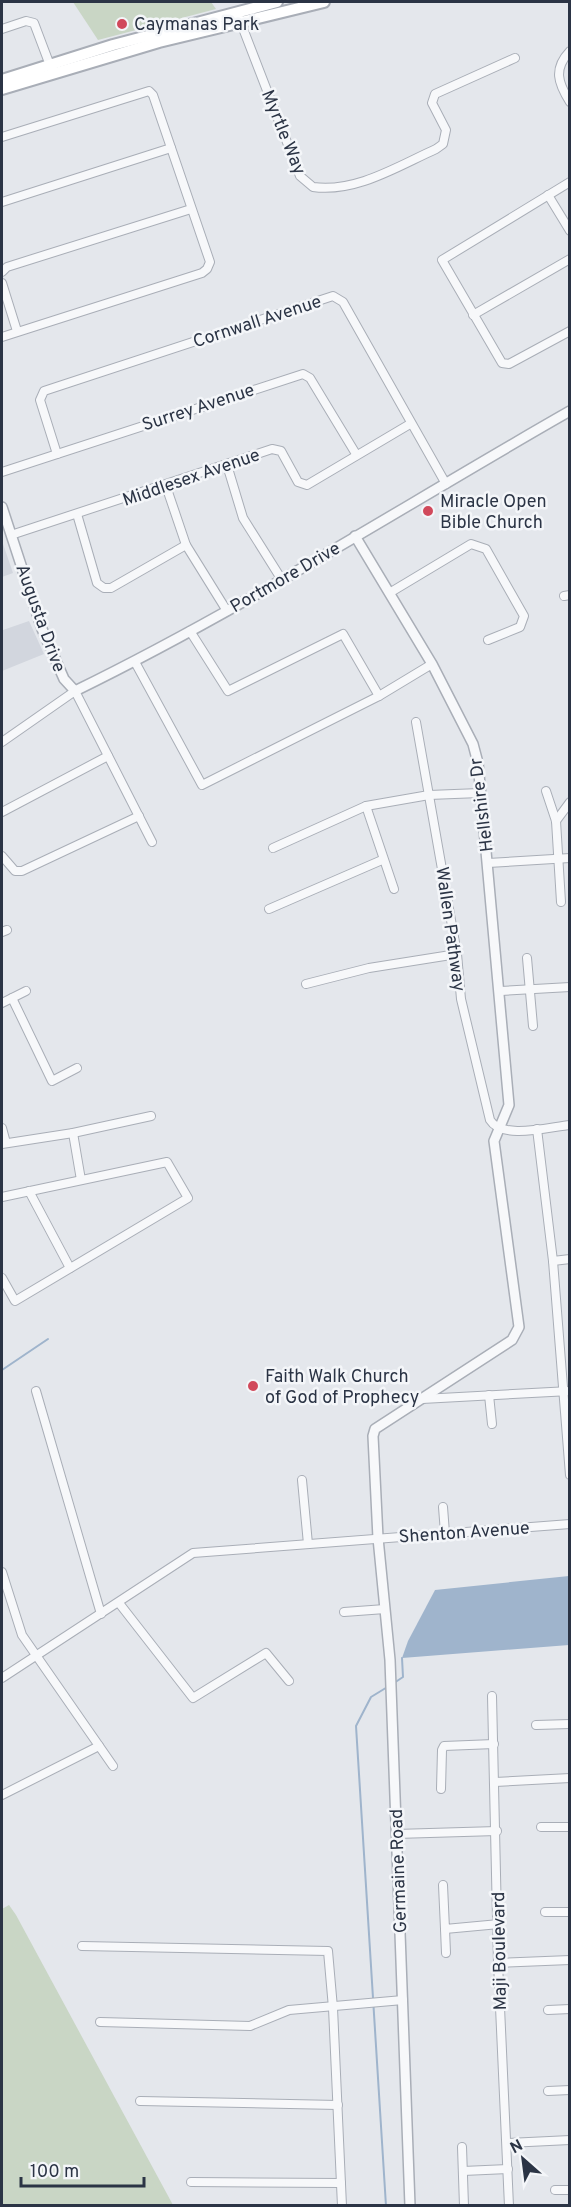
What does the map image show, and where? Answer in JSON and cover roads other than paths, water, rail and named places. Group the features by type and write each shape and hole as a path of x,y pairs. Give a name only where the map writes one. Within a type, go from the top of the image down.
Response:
{"main road":[{"path":"2,80 238,17 278,2"},
{"path":"238,17 324,2"},
{"path":"2,89 51,68"}],"street":[{"name":"Myrtle Way","path":"238,17 300,176 306,183 323,188 364,181 436,149 443,144 447,130 432,103 435,94 515,58"},
{"path":"2,29 26,21 34,23 51,68"},
{"path":"570,51 560,66 557,76 558,83 570,102"},
{"path":"2,137 149,92 153,95 210,262 202,273 2,337"},
{"path":"2,202 171,148"},
{"path":"570,182 442,258 442,262 473,315 506,365 570,331"},
{"path":"548,195 570,231"},
{"path":"2,272 7,267 191,209"},
{"path":"473,315 570,259"},
{"path":"2,283 17,332"},
{"name":"Cornwall Avenue","path":"57,454 40,394 44,391 333,296 343,302 446,484"},
{"name":"Surrey Avenue","path":"2,472 303,374 310,378 356,454"},
{"name":"Portmore Drive","path":"2,742 75,691 135,662 227,611 570,411"},
{"name":"Middlesex Avenue","path":"11,535 277,449 298,482 304,485 410,424"},
{"path":"227,465 243,518 282,579"},
{"path":"166,486 186,545 227,611"},
{"name":"Augusta Drive","path":"2,507 42,629 64,679 75,691"},
{"path":"77,514 97,583 104,588 111,588 186,545"},
{"name":"Hellshire Dr","path":"356,537 432,664 473,744 501,991 509,1105 500,1129"},
{"path":"391,592 466,546 482,545 524,616 519,627 488,640"},
{"path":"190,631 228,691 343,634 380,696"},
{"path":"135,662 202,785 380,696 432,664"},
{"path":"75,691 152,842"},
{"name":"Wallen Pathway","path":"416,722 457,954 461,999 490,1120 500,1129"},
{"path":"2,812 108,756"},
{"path":"546,791 556,821 561,902"},
{"path":"273,848 366,806 429,795 480,793"},
{"path":"556,821 570,802"},
{"path":"366,806 382,860 394,889"},
{"path":"2,856 15,871 22,871 139,816"},
{"path":"488,863 570,858"},
{"path":"269,909 382,860"},
{"path":"306,984 369,968 457,954"},
{"path":"527,958 534,1026"},
{"path":"501,991 570,987"},
{"path":"2,1003 26,991"},
{"path":"12,998 52,1081 77,1068"},
{"path":"2,1128 4,1143 73,1133 151,1116"},
{"path":"422,1399 512,1340 519,1327 495,1154 494,1141 500,1129 505,1132 570,1125"},
{"path":"537,1129 553,1261 570,1475"},
{"path":"73,1133 81,1180"},
{"path":"2,1197 168,1162 188,1198 15,1301 2,1278"},
{"path":"29,1191 70,1268"},
{"path":"553,1261 570,1259"},
{"path":"36,1391 102,1614"},
{"path":"422,1399 565,1391"},
{"path":"489,1395 492,1424"},
{"name":"Shenton Avenue","path":"422,1399 375,1429 373,1436 378,1538 570,1524"},
{"path":"302,1480 308,1544"},
{"path":"443,1507 445,1533"},
{"path":"2,1678 193,1553 378,1538"},
{"name":"Germaine Road","path":"378,1538 391,1695 410,2205"},
{"path":"2,1572 22,1635 113,1766"},
{"path":"119,1603 193,1698 266,1653 288,1681"},
{"path":"344,1612 385,1609"},
{"name":"Maji Boulevard","path":"492,1696 497,1831 498,1963 509,2205"},
{"path":"536,1725 570,1724"},
{"path":"441,1789 444,1746 494,1744"},
{"path":"2,1796 99,1746"},
{"path":"495,1782 570,1778"},
{"path":"541,1827 570,1827"},
{"path":"396,1834 497,1831"},
{"path":"443,1885 446,1953"},
{"path":"545,1912 570,1912"},
{"path":"445,1929 499,1924"},
{"path":"82,1946 328,1951 333,2008 342,2205"},
{"path":"498,1963 570,1960"},
{"path":"100,2022 250,2026 289,2010 333,2008 403,2000"},
{"path":"548,2010 570,2009"},
{"path":"548,2091 570,2090"},
{"path":"140,2101 338,2105"},
{"path":"507,2142 570,2139"},
{"path":"462,2147 464,2205"},
{"path":"462,2171 508,2169"},
{"path":"191,2182 341,2183"},
{"path":"555,2190 570,2190"}],"water":[{"path":"569,1576 569,1645 402,1658 408,1641 435,1590"}],"waterway":[{"path":"2,1370 48,1339"},
{"path":"394,1683 403,1677 402,1658"},
{"path":"386,2206 356,1726 371,1697 389,1686"}],"place":[{"name":"Caymanas Park","path":"122,24"},
{"name":"Miracle Open Bible Church","path":"428,511"},
{"name":"Faith Walk Church of God of Prophecy","path":"253,1386"}]}
